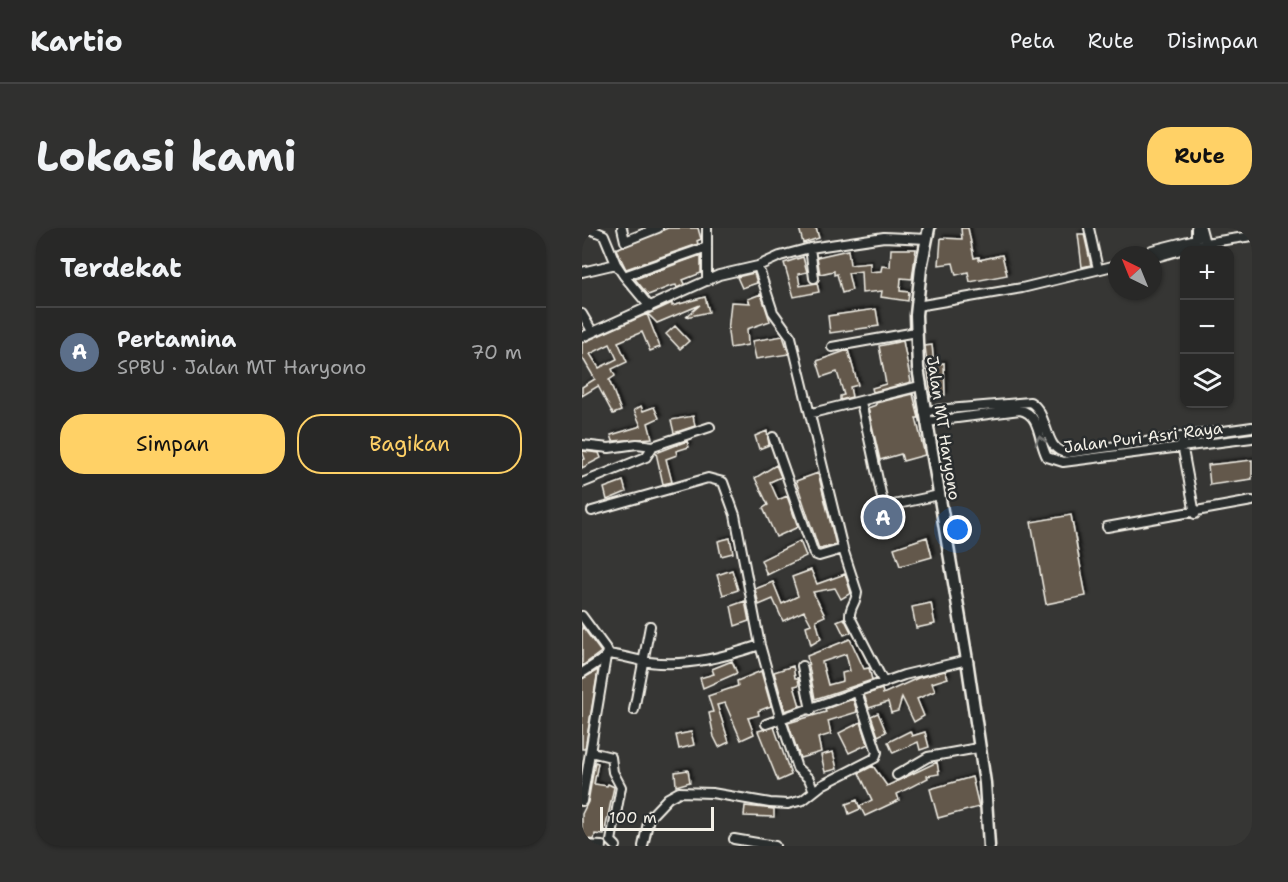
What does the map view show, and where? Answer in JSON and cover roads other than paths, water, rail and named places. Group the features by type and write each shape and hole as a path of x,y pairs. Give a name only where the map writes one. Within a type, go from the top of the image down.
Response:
{"main road":[{"name":"Jalan MT Haryono","path":"928,233 917,306 916,332 920,386 968,660 978,748 985,783 989,846"}],"street":[{"path":"587,228 604,235 616,264 650,307"},
{"path":"622,228 625,241"},
{"path":"609,246 658,228"},
{"path":"707,228 707,281"},
{"path":"1089,228 1098,269"},
{"path":"1162,251 1196,239 1196,228"},
{"path":"1202,228 1205,243"},
{"path":"582,337 707,281 758,266 780,256 810,248 928,233"},
{"path":"1162,252 1252,236"},
{"path":"624,276 707,247"},
{"path":"810,248 814,278"},
{"path":"582,272 616,264"},
{"path":"758,266 773,312 791,337 812,413 843,549 857,592 857,598 849,611 850,617 884,683"},
{"path":"917,306 1022,288 1108,267"},
{"path":"582,314 592,331"},
{"path":"832,347 916,332"},
{"path":"812,413 920,386"},
{"path":"861,402 884,507 939,495"},
{"name":"Jalan Puri Asri Raya","path":"925,417 953,409 1030,402 1041,412 1053,448 1059,452 1092,454"},
{"path":"953,409 954,419"},
{"name":"Jalan Puri Asri Raya","path":"925,417 954,419 1028,411 1034,418 1047,457 1063,462 1092,454 1182,443 1252,438"},
{"path":"582,445 609,448 637,444 653,446 710,427"},
{"name":"Jalan Puri Asri Raya","path":"1182,443 1252,427"},
{"path":"773,436 814,554 819,556 843,549"},
{"path":"1182,443 1195,514"},
{"path":"582,483 646,457 653,446"},
{"path":"592,511 708,478 723,482 735,516 760,645 781,720 797,768 809,778 814,791"},
{"path":"1107,527 1195,514 1252,501"},
{"path":"582,616 607,648 588,753 582,801"},
{"path":"634,710 650,626"},
{"path":"582,673 607,655 675,662 712,660 760,645"},
{"path":"766,724 923,670 968,660"},
{"path":"802,666 811,710"},
{"path":"643,846 649,818 668,798 679,792 712,793 781,804 803,800 814,791 872,760 878,754 856,692"},
{"path":"897,775 928,757 978,748"},
{"path":"588,753 611,757 613,772 621,787 611,841 616,846"},
{"path":"734,839 775,846"},
{"path":"582,845 602,846"}],"place":[{"name":"Pertamina","path":"883,517"}]}
